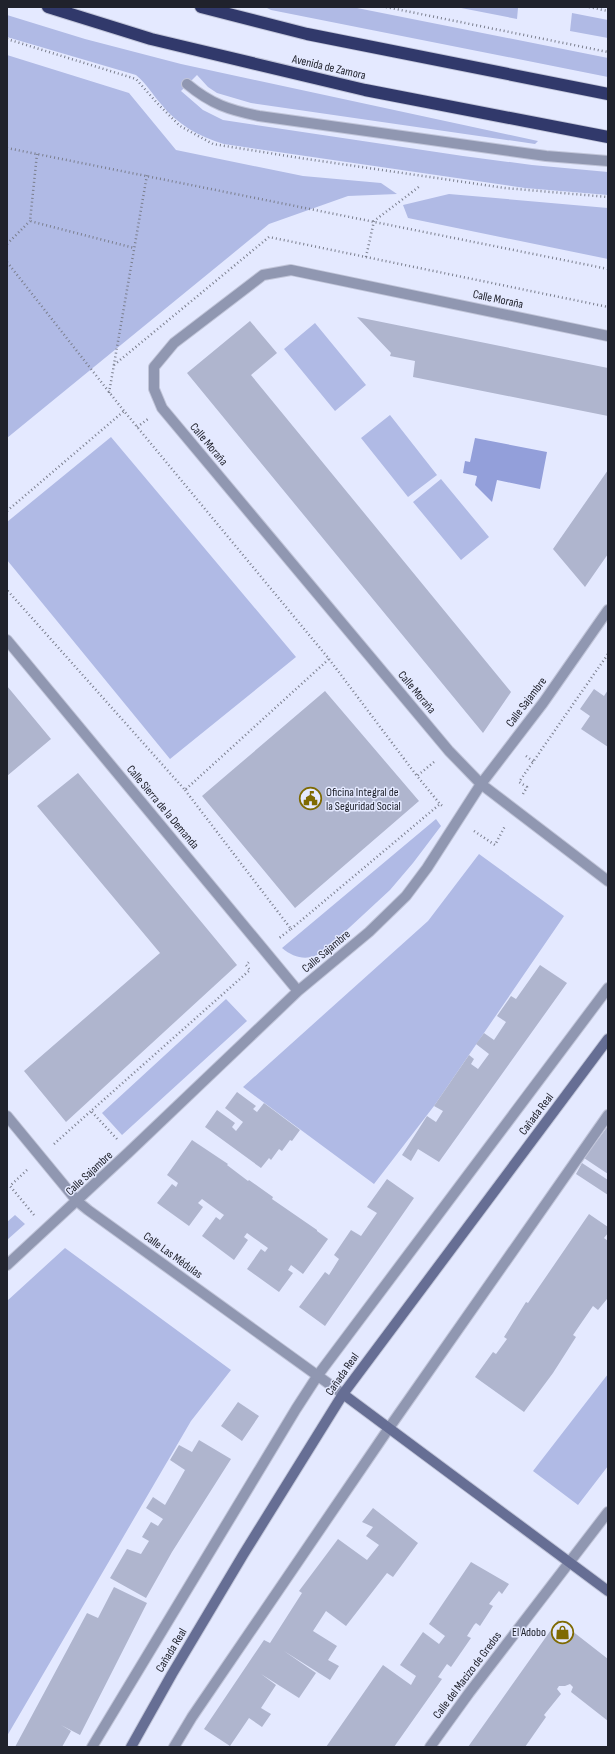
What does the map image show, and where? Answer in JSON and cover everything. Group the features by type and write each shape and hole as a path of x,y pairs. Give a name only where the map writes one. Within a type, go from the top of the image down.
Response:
{"highway":[{"name":"Avenida de Zamora","path":"48,7 151,39 365,90 608,137"},
{"path":"201,7 307,34 608,94"}],"street":[{"path":"187,84 217,105 230,110 258,116 546,156 608,161"},
{"name":"Calle Moraña","path":"608,336 291,270 263,275 174,343 154,367 154,390 162,408 449,751 481,784 608,881"},
{"name":"Calle Sajambre","path":"7,1265 130,1152 298,991 369,932 406,896 427,868 481,784 543,703 608,610"},
{"name":"Calle Sierra de la Demanda","path":"7,640 298,991"},
{"path":"92,1747 291,1416 318,1375 608,988"},
{"name":"Cañada Real","path":"131,1747 172,1674 239,1562 343,1394 608,1039"},
{"path":"174,1747 192,1718 389,1428 608,1115"},
{"name":"Calle Las Médulas","path":"7,1116 77,1201 343,1394"},
{"path":"343,1394 608,1591"},
{"name":"Calle del Macizo de Gredos","path":"430,1747 469,1693 608,1512"}],"path":[{"path":"386,7 608,52"},
{"path":"589,7 608,11"},
{"path":"7,148 608,269"},
{"path":"7,244 30,221 37,154"},
{"path":"110,393 147,176"},
{"path":"366,257 374,221 420,186"},
{"path":"30,221 134,248"},
{"path":"7,262 124,411 329,659 417,776 440,804 458,821 495,845 514,808 527,787 519,782 608,654"},
{"path":"7,510 124,411"},
{"path":"7,590 185,790 291,929"},
{"path":"185,790 329,659"},
{"path":"417,776 449,751"},
{"path":"130,1152 91,1111 250,970 246,965 440,804"},
{"path":"7,1189 10,1186"}],"shaded area":[{"path":"265,7 352,7 608,58 608,77 271,10"},
{"path":"456,7 513,7 518,8 517,19"},
{"path":"572,13 608,20 608,38 570,31"},
{"path":"7,15 85,39 181,64 538,141 535,144 251,103 217,93 208,87 197,75 181,91 203,110 223,120 463,156 532,165 608,172 608,195 525,188 224,144 197,134 181,124 167,111 136,75 7,37"},
{"path":"7,55 129,93 176,150 303,176 381,183 397,194 348,196 269,224 7,438"},
{"path":"449,194 608,208 608,259 408,218 403,205"},
{"path":"315,323 366,385 335,411 284,349"},
{"path":"390,415 437,475 408,497 361,438"},
{"path":"111,437 296,657 170,759 7,560 7,522"},
{"path":"475,438 547,452 540,489 497,480 492,502 475,485 477,476 463,473 465,461 470,462"},
{"path":"441,479 489,537 461,560 413,502"},
{"path":"436,819 441,826 413,863 390,890 323,952 313,957 302,958 292,955 282,948"},
{"path":"479,854 564,916 434,1106 374,1184 243,1087 428,921"},
{"path":"226,999 247,1021 122,1135 102,1113"},
{"path":"15,1215 25,1224 7,1240 7,1222"},
{"path":"65,1248 231,1370 191,1421 7,1736 7,1301"},
{"path":"608,1374 608,1466 578,1505 533,1471"}],"building":[{"path":"357,317 608,368 608,416 413,377 415,361 390,356 391,353"},
{"path":"250,321 277,353 251,375 511,692 483,733 187,373"},
{"path":"608,470 608,554 585,587 553,549"},
{"path":"7,686 51,739 7,776"},
{"path":"594,689 604,696 608,690 608,747 581,729 590,716 580,709"},
{"name":"Oficina Integral de la Seguridad Social","path":"325,691 419,801 295,908 202,796"},
{"path":"78,773 237,965 66,1122 24,1071 160,953 37,806"},
{"path":"540,965 567,983 439,1162 418,1149 411,1161 402,1155 427,1116 436,1122 443,1111 434,1106 469,1055 474,1059 471,1064 478,1069 489,1054 476,1044 484,1033 494,1040 506,1022 497,1016 511,996 516,999"},
{"path":"237,1092 256,1106 253,1109 257,1112 264,1103 300,1130 282,1151 279,1149 271,1160 269,1158 261,1168 205,1127 217,1110 235,1123 232,1127 236,1131 243,1122 225,1108"},
{"path":"608,1126 608,1174 584,1158"},
{"path":"192,1140 228,1164 227,1165 248,1181 249,1180 273,1197 272,1199 328,1239 303,1274 291,1265 288,1270 293,1273 279,1292 247,1269 261,1249 265,1252 268,1248 247,1233 244,1237 248,1240 234,1260 202,1236 216,1217 220,1220 224,1215 202,1199 198,1203 203,1207 189,1226 157,1203 172,1184 176,1187 178,1183 167,1175"},
{"path":"582,1163 608,1180 608,1195 576,1174"},
{"path":"387,1179 414,1198 325,1326 299,1307 325,1272 329,1275 339,1259 334,1255 351,1230 361,1236 377,1213 367,1207"},
{"path":"589,1214 608,1227 608,1233 604,1238 608,1241 608,1300 607,1299 598,1310 593,1306 573,1335 576,1337 553,1373 524,1412 475,1377 493,1352 496,1354 507,1339 504,1337 526,1302 528,1303"},
{"path":"238,1402 259,1416 242,1441 221,1426"},
{"path":"199,1440 231,1459 172,1552 146,1598 110,1578 127,1549 141,1554 149,1541 142,1537 151,1522 158,1526 163,1519 146,1508 153,1497 165,1505 185,1470 170,1460 179,1445 192,1452"},
{"path":"373,1508 418,1543 393,1577 387,1573 346,1626 326,1611 313,1631 337,1646 328,1660 339,1666 330,1680 284,1651 316,1673 299,1698 261,1674 276,1685 261,1708 271,1714 262,1727 249,1718 230,1746 204,1729 264,1640 270,1643 302,1593 299,1591 338,1539 367,1560 379,1545 366,1536 373,1527 362,1522"},
{"path":"471,1562 509,1584 502,1594 499,1591 489,1604 493,1606 480,1626 476,1623 474,1625 467,1636 471,1638 451,1667 447,1664 438,1677 442,1679 394,1747 326,1747 383,1665 411,1685 416,1676 400,1665 423,1632 439,1644 445,1636 429,1624"},
{"path":"114,1587 147,1603 80,1735 61,1725 71,1731 62,1747 15,1747 87,1613 98,1618"},
{"path":"558,1620 608,1659 608,1721 571,1692 573,1687 570,1684 559,1686 557,1689 561,1694 544,1715 546,1717 525,1747 468,1747"}],"place":[{"name":"Oficina Integral de la Seguridad Social","path":"310,799"},
{"name":"El Adobo","path":"562,1632"}]}
